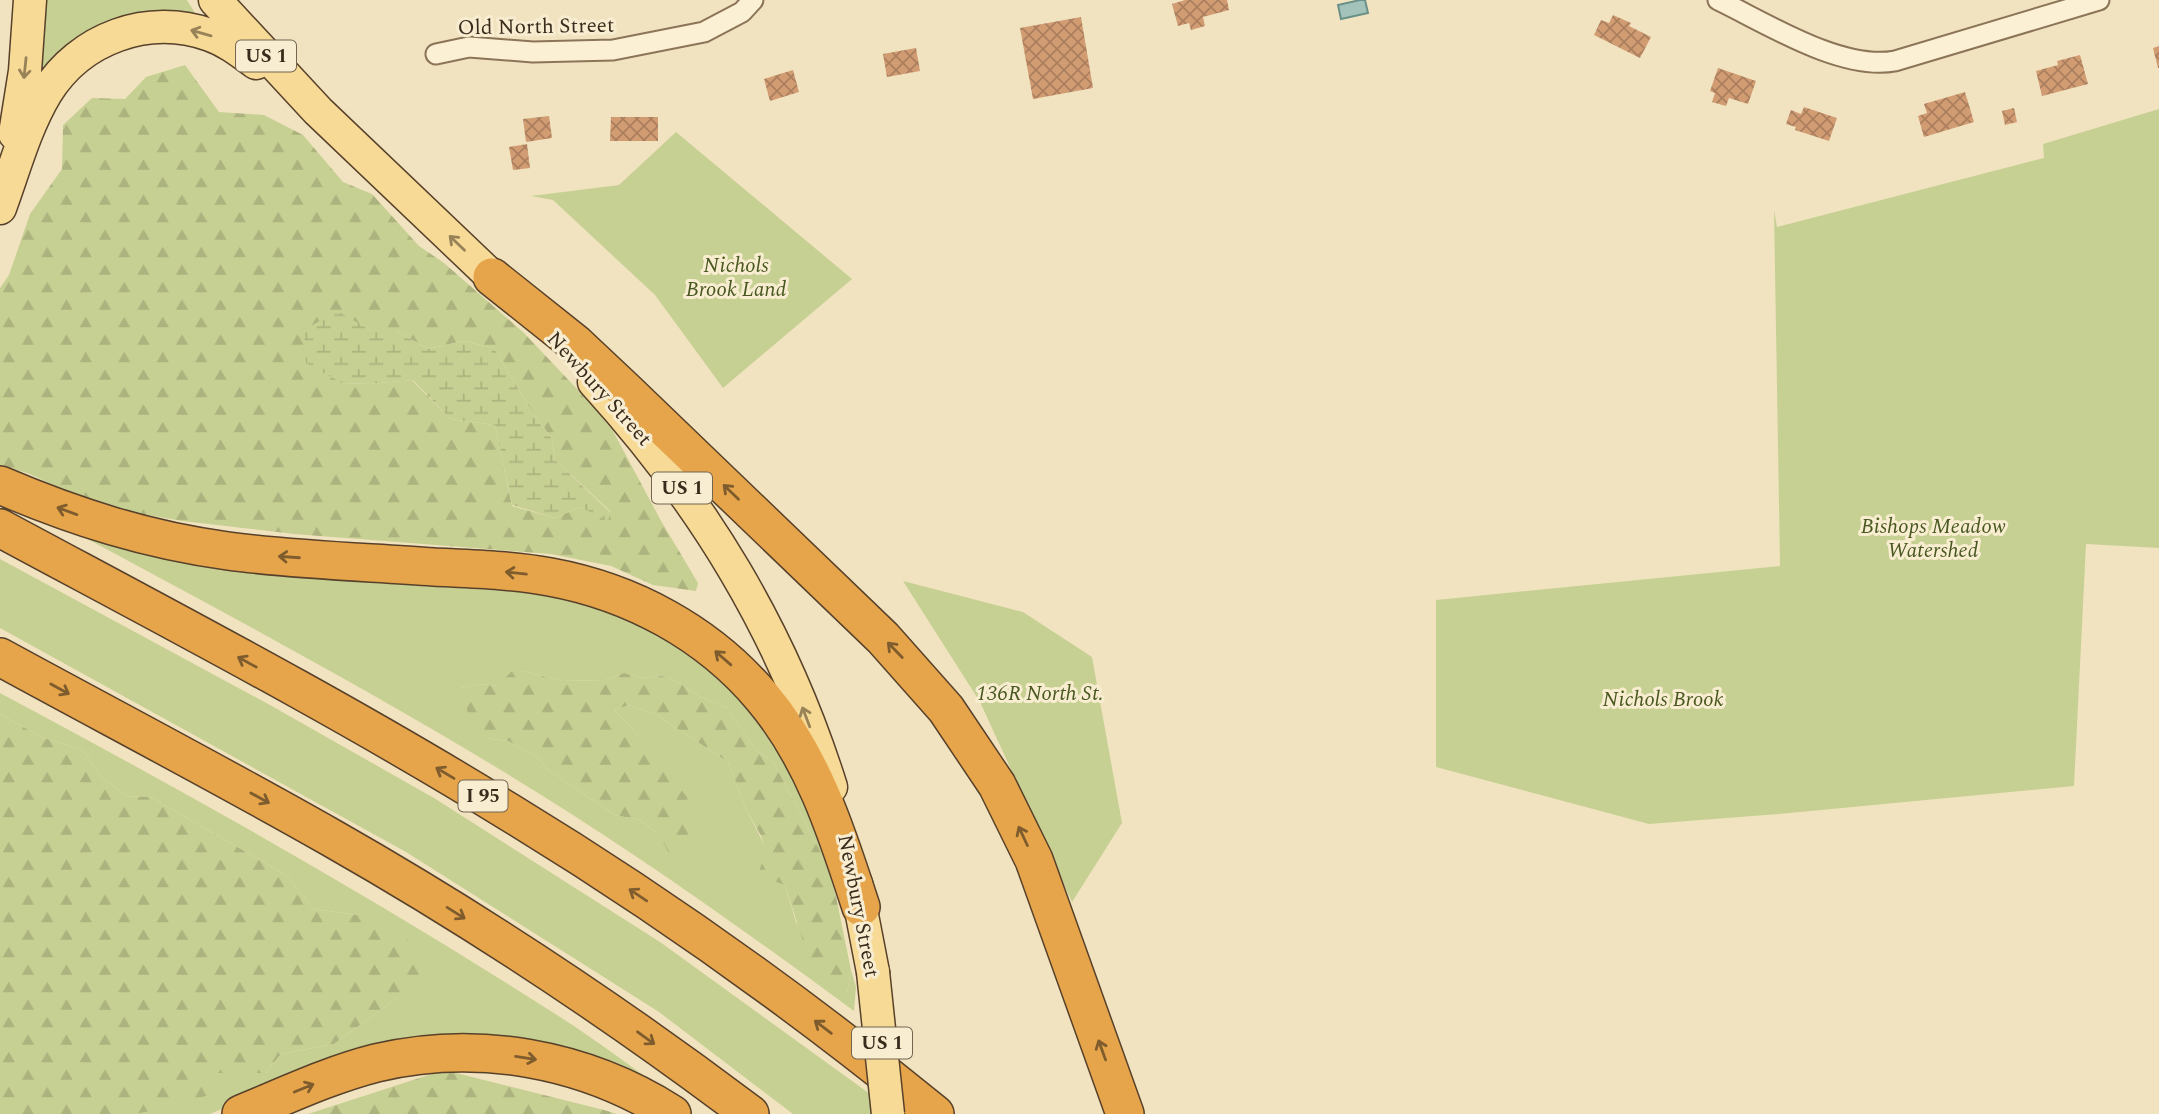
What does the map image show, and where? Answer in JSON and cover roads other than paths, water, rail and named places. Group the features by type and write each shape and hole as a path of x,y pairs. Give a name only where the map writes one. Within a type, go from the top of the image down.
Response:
{"highway":[{"path":"492,277 576,344 626,391 883,638 946,709 981,759 1029,848 1125,1114"},
{"path":"0,485 119,530 169,542 270,555 518,572 580,584 640,605 694,635 720,655 762,697 781,722 798,748 826,806 861,907"},
{"name":"I 95","path":"0,528 386,738 510,812 730,959 866,1059 935,1114"},
{"path":"0,657 330,837 427,895 626,1024 750,1114"},
{"path":"241,1114 342,1073 376,1063 471,1052 527,1057 586,1072 637,1093 672,1114"}],"main road":[{"path":"0,196 20,107 30,0"},
{"name":"Newbury Street","path":"215,0 318,111 542,326 638,430 682,487 741,578 788,671 818,748 842,824 873,972 888,1114"},
{"path":"0,208 29,129 45,95 62,72 82,53 117,35 137,29 165,27 194,30 212,36 244,54 318,111"}],"street":[{"name":"Old North Street","path":"436,54 469,47 533,52 613,50 704,32 742,12 752,0"},
{"path":"1718,0 1828,52 1849,60 1878,64 2099,0"}],"water":[{"path":"1365,0 1368,13 1341,19 1338,5"}],"park label":[{"name":"Nichols Brook Land","path":"736,278"},
{"name":"Bishops Meadow Watershed","path":"1933,539"},
{"name":"136R North St.","path":"1040,694"},
{"name":"Nichols Brook","path":"1663,700"}]}
